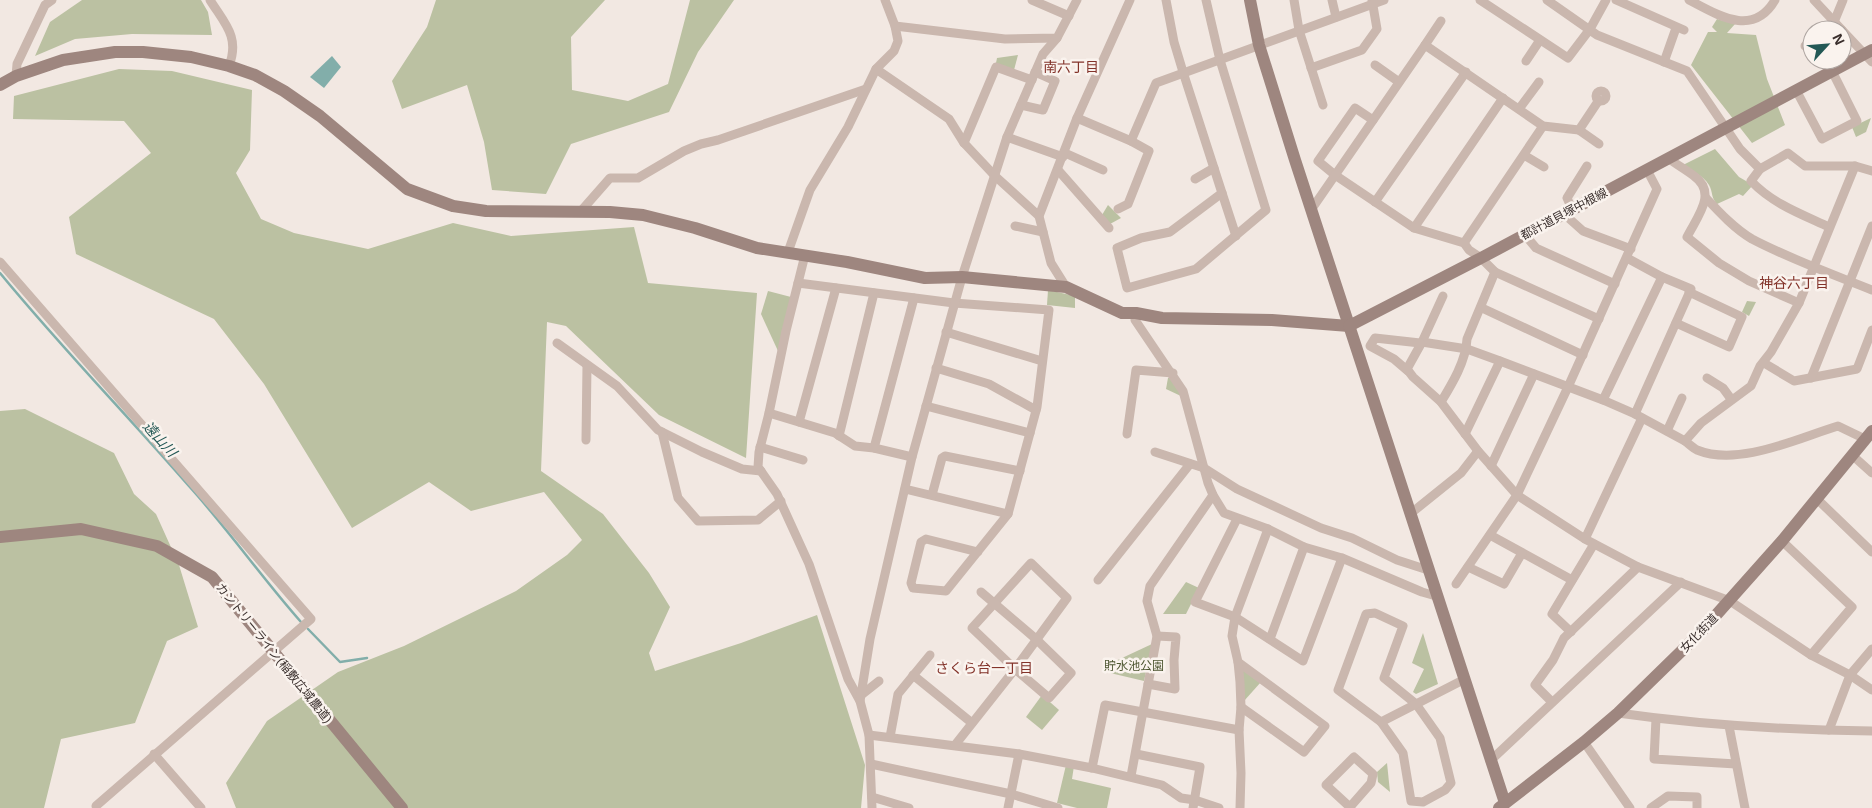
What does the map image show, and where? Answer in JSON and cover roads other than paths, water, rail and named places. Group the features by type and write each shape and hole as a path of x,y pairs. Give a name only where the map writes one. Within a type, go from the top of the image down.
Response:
{"street":[{"path":"16,76 16,64 45,6 52,0"},
{"path":"210,0 230,30 234,40 234,54 229,66"},
{"path":"788,252 810,190 848,127 876,69 894,51 898,41 895,26 885,0"},
{"path":"1032,0 1069,16"},
{"path":"860,699 870,638 912,458 962,277 1007,137 1043,54 1058,38 1077,0"},
{"path":"1066,286 1051,263 1039,216 1077,118 1130,0"},
{"path":"1166,0 1174,42 1236,236"},
{"path":"1206,0 1220,60 1266,210 1196,269 1126,288 1117,248 1141,238 1170,232 1222,193"},
{"path":"1250,0 1259,45 1490,761 1502,806"},
{"path":"1294,0 1299,30 1323,105"},
{"path":"1332,0 1336,17"},
{"path":"1131,142 1156,83 1373,2 1384,0"},
{"path":"1480,0 1568,58 1590,29 1606,0"},
{"path":"1547,0 1597,35 1687,71 1740,149 1760,169"},
{"path":"1616,0 1680,29 1664,62"},
{"path":"1689,0 1730,20 1749,21 1761,17 1775,0"},
{"path":"1814,0 1832,20"},
{"path":"1835,20 1843,0"},
{"path":"1311,68 1362,50 1377,29 1373,2"},
{"path":"1311,210 1441,21"},
{"path":"895,26 1005,39 1058,38"},
{"path":"1852,39 1869,55"},
{"path":"1526,61 1540,40"},
{"path":"1425,45 1543,126 1579,130 1599,144"},
{"path":"0,84 16,76 62,60 115,52 143,52 191,57 229,66 255,75 284,91 320,116 401,184 426,197 453,206 486,210 581,211 644,215 695,228 757,248 805,255 925,278 962,277 1066,286 1122,313 1136,313 1162,318 1272,320 1349,326"},
{"name":"都計道貝塚中根線","path":"1349,326 1525,235 1778,99 1832,71 1869,55"},
{"path":"1375,65 1399,82"},
{"path":"964,143 996,67 1055,81 1043,110 1021,104"},
{"path":"876,69 949,119 964,143 994,176 1039,216"},
{"path":"1796,90 1822,139 1857,121 1832,71"},
{"path":"1376,202 1466,72"},
{"path":"1519,109 1540,82"},
{"path":"581,211 610,178 638,178 684,151 701,144 866,90"},
{"path":"1414,228 1503,98"},
{"path":"1579,130 1599,100"},
{"path":"1373,120 1355,108 1318,161 1335,175 1414,228 1464,243 1469,250 1496,272 1600,319"},
{"path":"1077,118 1149,151 1128,204 1118,209"},
{"path":"1464,243 1543,126"},
{"path":"1007,137 1064,155 1103,170"},
{"path":"1829,226 1789,210 1760,190 1751,181 1760,169 1788,153 1805,166 1854,166 1872,172"},
{"path":"1524,155 1544,167"},
{"path":"1668,158 1704,185 1706,198 1723,216 1751,238 1872,290"},
{"path":"1584,539 1691,289 1662,277 1629,254 1583,230 1568,212 1567,198 1588,166"},
{"path":"1684,441 1701,424 1751,386 1760,366 1772,352 1799,303 1854,166"},
{"path":"1195,180 1214,168"},
{"path":"1058,170 1074,191 1109,228"},
{"path":"1456,584 1518,495 1600,319 1657,189 1647,170"},
{"path":"1706,198 1687,237 1719,263 1749,281 1799,303"},
{"path":"1015,226 1042,232"},
{"path":"1811,378 1872,226"},
{"path":"1525,235 1536,248 1615,284"},
{"path":"805,255 786,331 770,413 760,447 758,467 781,501 809,564 848,679 860,699 869,735 872,808"},
{"path":"0,262 311,619 96,806"},
{"path":"1441,402 1452,384 1466,349 1467,339 1496,272"},
{"path":"1603,400 1662,277"},
{"path":"798,283 954,303 1048,310 1036,410 1008,514 978,552 946,591 912,588 911,584 922,542 926,540 978,552"},
{"path":"799,422 836,288"},
{"path":"1676,323 1730,347 1742,317 1689,292"},
{"path":"839,436 874,293"},
{"path":"1408,371 1407,366 1443,296"},
{"path":"874,448 914,298"},
{"path":"1482,308 1583,355"},
{"path":"1136,313 1135,320 1183,391 1213,495 1224,512 1237,519 1268,529 1304,547 1342,558 1422,592 1436,596"},
{"path":"1764,363 1794,381 1857,369 1872,330"},
{"path":"946,332 1042,361"},
{"path":"1868,435 1838,426 1774,447 1722,455 1697,450 1667,431 1603,400 1466,349 1376,338 1370,346 1394,359 1441,402 1478,452 1518,495 1584,539 1638,567 1730,601 1811,655 1850,675 1872,690"},
{"path":"557,343 617,386 662,432 742,469 761,471"},
{"path":"1465,434 1500,361"},
{"path":"586,440 587,365"},
{"path":"936,368 989,384 1036,410"},
{"path":"1128,434 1136,370 1173,374"},
{"path":"1491,466 1534,374"},
{"path":"1707,378 1723,388 1732,399"},
{"path":"1667,431 1682,398"},
{"path":"926,406 1030,433"},
{"path":"770,413 839,436 855,446 874,448 912,458"},
{"path":"662,432 678,498 698,521 758,520 781,501"},
{"name":"女化街道","path":"1502,806 1584,742 1618,713 1665,668 1730,601 1782,541 1868,435"},
{"path":"760,447 803,460"},
{"path":"1155,452 1204,468 1237,489 1321,528 1352,538 1397,560 1428,570"},
{"path":"1410,514 1460,472 1478,452"},
{"path":"1852,455 1872,473"},
{"path":"932,495 942,458 945,456 1020,471"},
{"path":"1098,580 1190,464"},
{"path":"905,489 1008,514"},
{"path":"1132,776 1157,636 1147,601 1150,586 1213,495"},
{"path":"1816,498 1872,552"},
{"path":"1237,519 1195,602 1236,617 1303,661 1342,558"},
{"name":"カントリーライン(稲敷広域農道)","path":"0,538 82,529 157,546 212,577 402,808"},
{"path":"1240,808 1242,773 1239,730 1241,707 1238,662 1232,636 1236,617 1268,529"},
{"path":"1490,535 1572,580"},
{"path":"1782,541 1852,607 1811,655"},
{"path":"1571,632 1552,614 1594,544"},
{"path":"1270,639 1304,547"},
{"path":"1468,567 1504,584 1522,553"},
{"path":"955,745 1015,669 1036,639 1068,598 1031,563 995,603 972,628 1015,669 1049,698 1071,673 1036,639 995,603 981,592"},
{"path":"1552,702 1535,685 1553,660 1564,638 1638,567"},
{"path":"1490,761 1681,582"},
{"path":"1375,613 1404,626 1384,678 1416,704 1440,738 1451,783 1445,790 1423,802 1411,801 1403,753 1381,722 1338,690 1366,614 1375,613"},
{"path":"1148,684 1175,689 1174,660 1176,637 1157,636"},
{"path":"1829,730 1850,675 1872,649"},
{"path":"890,737 898,694 930,654"},
{"path":"1238,662 1325,726 1304,752 1241,707"},
{"path":"913,675 972,723"},
{"path":"1381,722 1463,680"},
{"path":"860,699 879,681"},
{"path":"1092,768 1105,705 1239,730"},
{"path":"1618,713 1729,726 1872,731"},
{"path":"1656,718 1654,758 1736,764"},
{"path":"1729,726 1745,808"},
{"path":"869,735 1019,754 1132,776 1162,785 1194,804 1219,808"},
{"path":"1584,742 1630,808"},
{"path":"154,754 201,808"},
{"path":"1008,808 1019,754"},
{"path":"1136,754 1200,767 1194,804"},
{"path":"1354,757 1372,774 1371,783 1351,807 1326,785 1354,757"},
{"path":"871,764 1011,794 1058,808"},
{"path":"1651,808 1668,796 1697,796 1697,808"},
{"path":"872,797 908,808"}],"water":[{"path":"332,56 341,67 324,88 310,77"}],"waterway":[{"name":"遠山川","path":"0,273 203,502 301,622"},
{"name":"遠山川","path":"308,629 340,662 367,658"}],"district":[{"name":"南六丁目","path":"1071,67"},
{"name":"神谷六丁目","path":"1794,283"},
{"name":"さくら台一丁目","path":"984,668"}],"park label":[{"name":"貯水池公園","path":"1134,666"}]}
